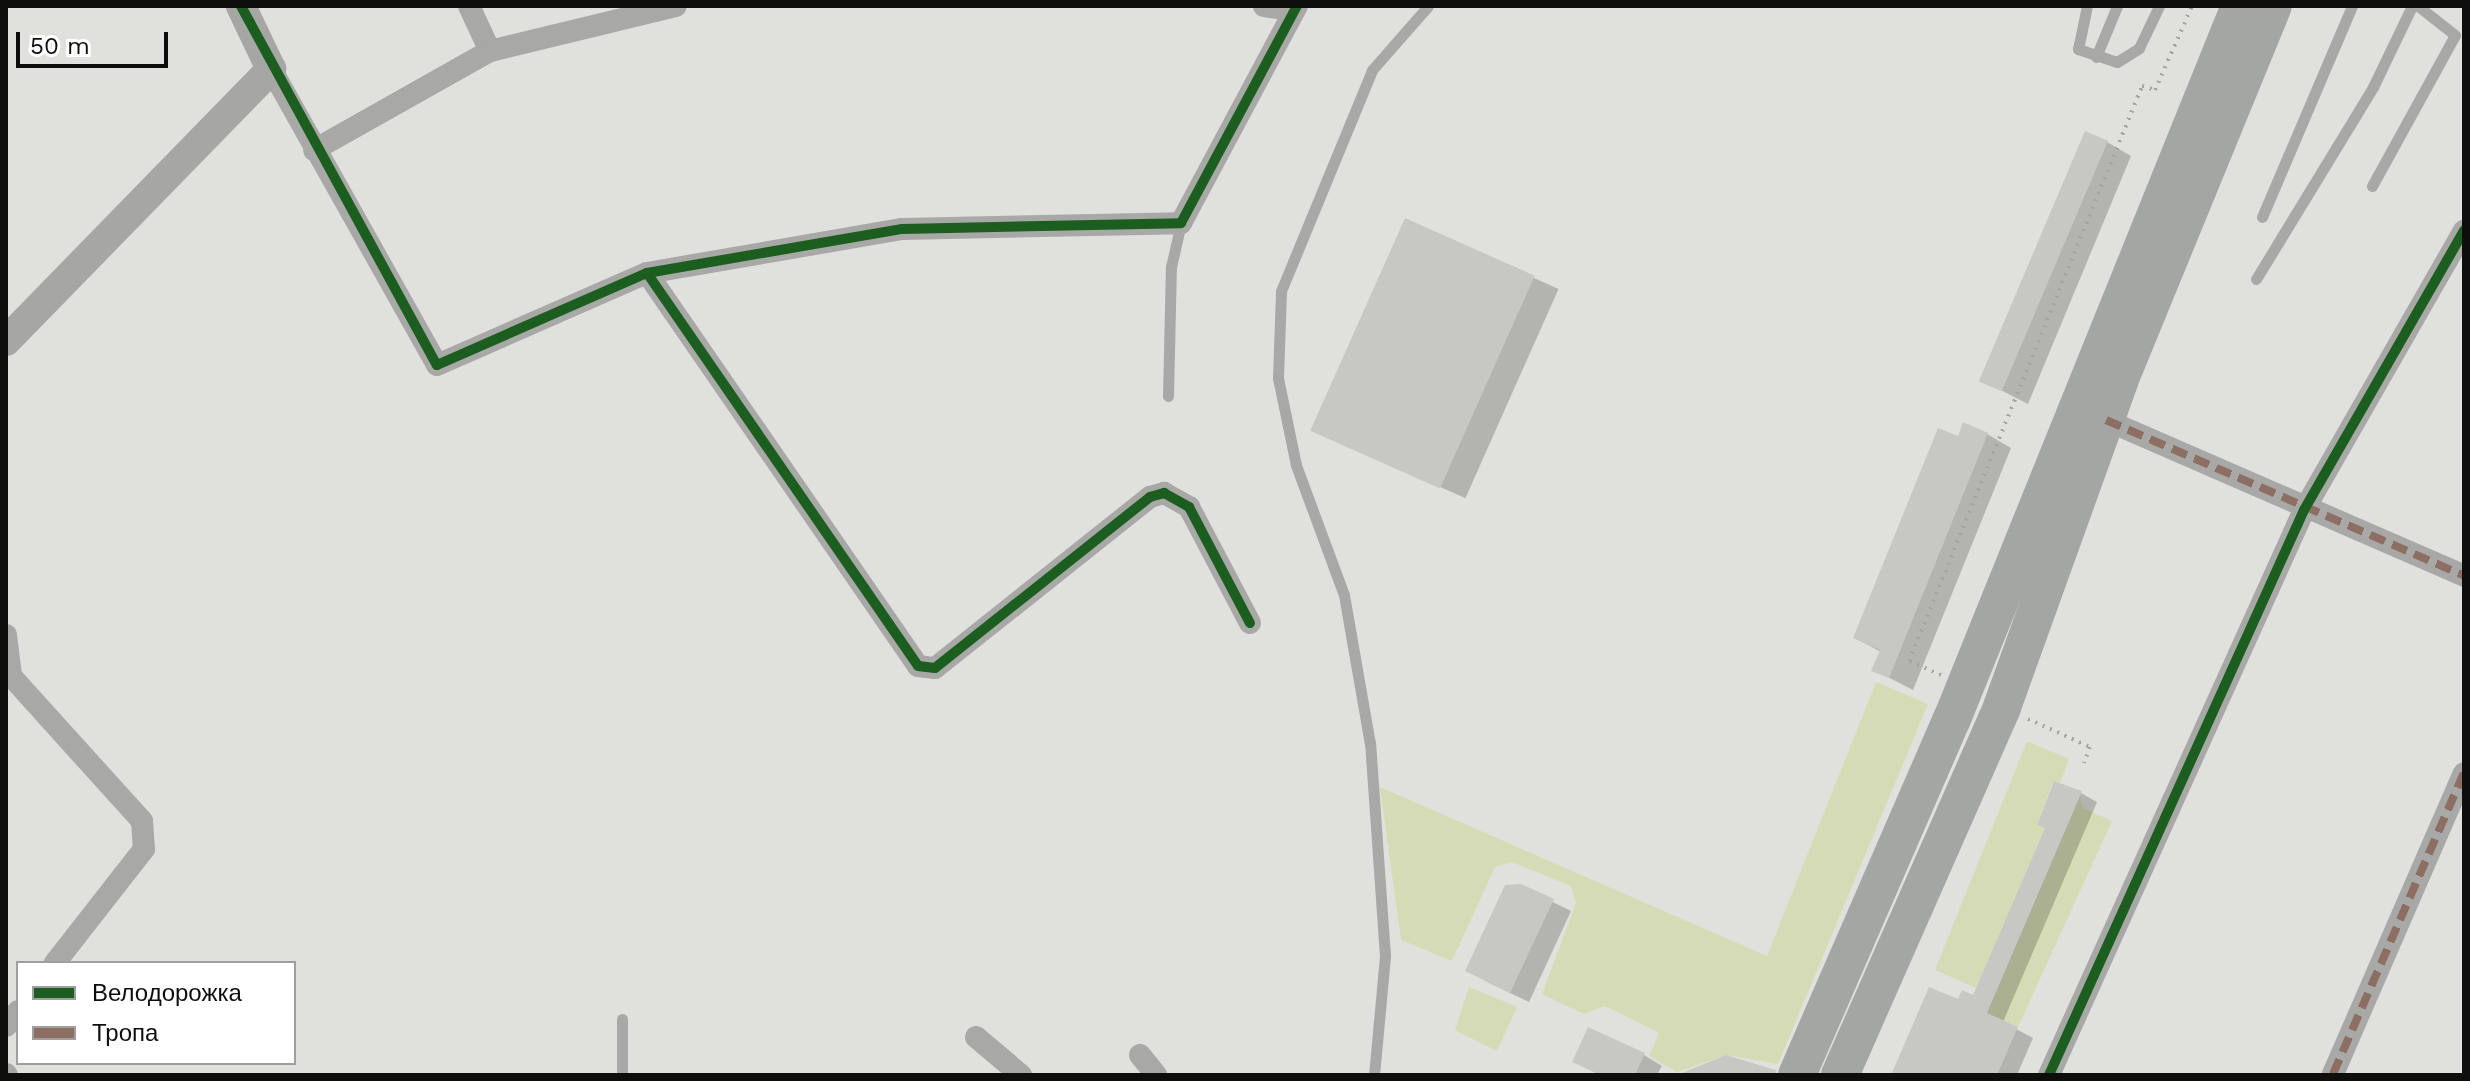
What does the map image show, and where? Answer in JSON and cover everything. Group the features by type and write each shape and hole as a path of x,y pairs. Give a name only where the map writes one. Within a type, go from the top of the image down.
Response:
{"highway":[{"path":"1797,1075 1965,686 2240,6"},
{"path":"1840,1075 2002,707 2106,420 2273,6"}],"street":[{"path":"469,6 490,51"},
{"path":"314,150 490,51 676,6"},
{"path":"242,7 314,150 437,365 647,273 902,229 1181,223 1296,8 1264,6"},
{"path":"6,341 271,69"},
{"path":"2049,1075 2304,510 2464,231"},
{"path":"647,273 918,666 935,668 1164,493 1189,507 1250,623"},
{"path":"2106,420 2304,510 2464,576"},
{"path":"6,635 9,679 142,821 144,849 57,961"},
{"path":"2333,1074 2464,773"},
{"path":"976,1037 1021,1075"},
{"path":"1140,1055 1156,1075"}],"lane":[{"path":"1374,1075 1385,956 1370,744 1344,595 1296,465 1278,378 1281,291 1372,70 1428,6"},
{"path":"2087,6 2074,39 2096,57 2117,62 2139,48 2159,6"},
{"path":"2096,57 2117,6"},
{"path":"2262,217 2352,6"},
{"path":"2256,279 2373,87 2412,6"},
{"path":"2372,186 2455,35 2418,6"},
{"path":"1168,396 1171,267 1181,223"},
{"path":"622,1019 622,1075"}],"path":[{"path":"1965,686 1909,661 2142,86 2155,90 2192,6"},
{"path":"2002,707 2090,747 2084,763"}],"green space":[{"path":"1876,682 1928,704 1778,1064 1726,1055 1677,1072 1649,1056 1659,1033 1605,1006 1584,1014 1542,994 1576,903 1571,886 1512,862 1495,867 1452,961 1401,940 1380,787 1767,956"},
{"path":"2027,741 2069,759 2060,783 2053,782 2037,824 2045,828 1976,988 1935,970"},
{"path":"2080,796 2083,808 2112,821 2018,1027 1987,1013"},
{"path":"1469,987 1517,1007 1497,1051 1455,1030"}],"building":[{"path":"2085,131 2108,141 2002,391 1979,381"},
{"path":"1405,218 1535,276 1440,489 1310,431"},
{"path":"1963,422 1988,433 1889,678 1871,671 1880,650 1853,638 1938,428 1958,436"},
{"path":"2054,781 2082,791 1987,1013 2018,1027 1997,1075 1891,1075 1929,987 1958,999 1962,990 1973,995 2045,828 2037,825"},
{"path":"1521,884 1554,899 1510,993 1465,971 1505,885"},
{"path":"1588,1027 1645,1053 1635,1075 1600,1075 1572,1062"},
{"path":"1726,1055 1776,1070 1775,1075 1677,1075"}],"marked path":[{"path":"2106,420 2464,576"},
{"path":"2333,1074 2464,773"}],"cycle path":[{"path":"241,6 437,365 647,273 902,229 1181,223 1297,6"},
{"path":"2049,1075 2304,510 2464,231"},
{"path":"647,273 918,666 935,668 1150,497 1164,493 1189,507 1250,623"}]}
